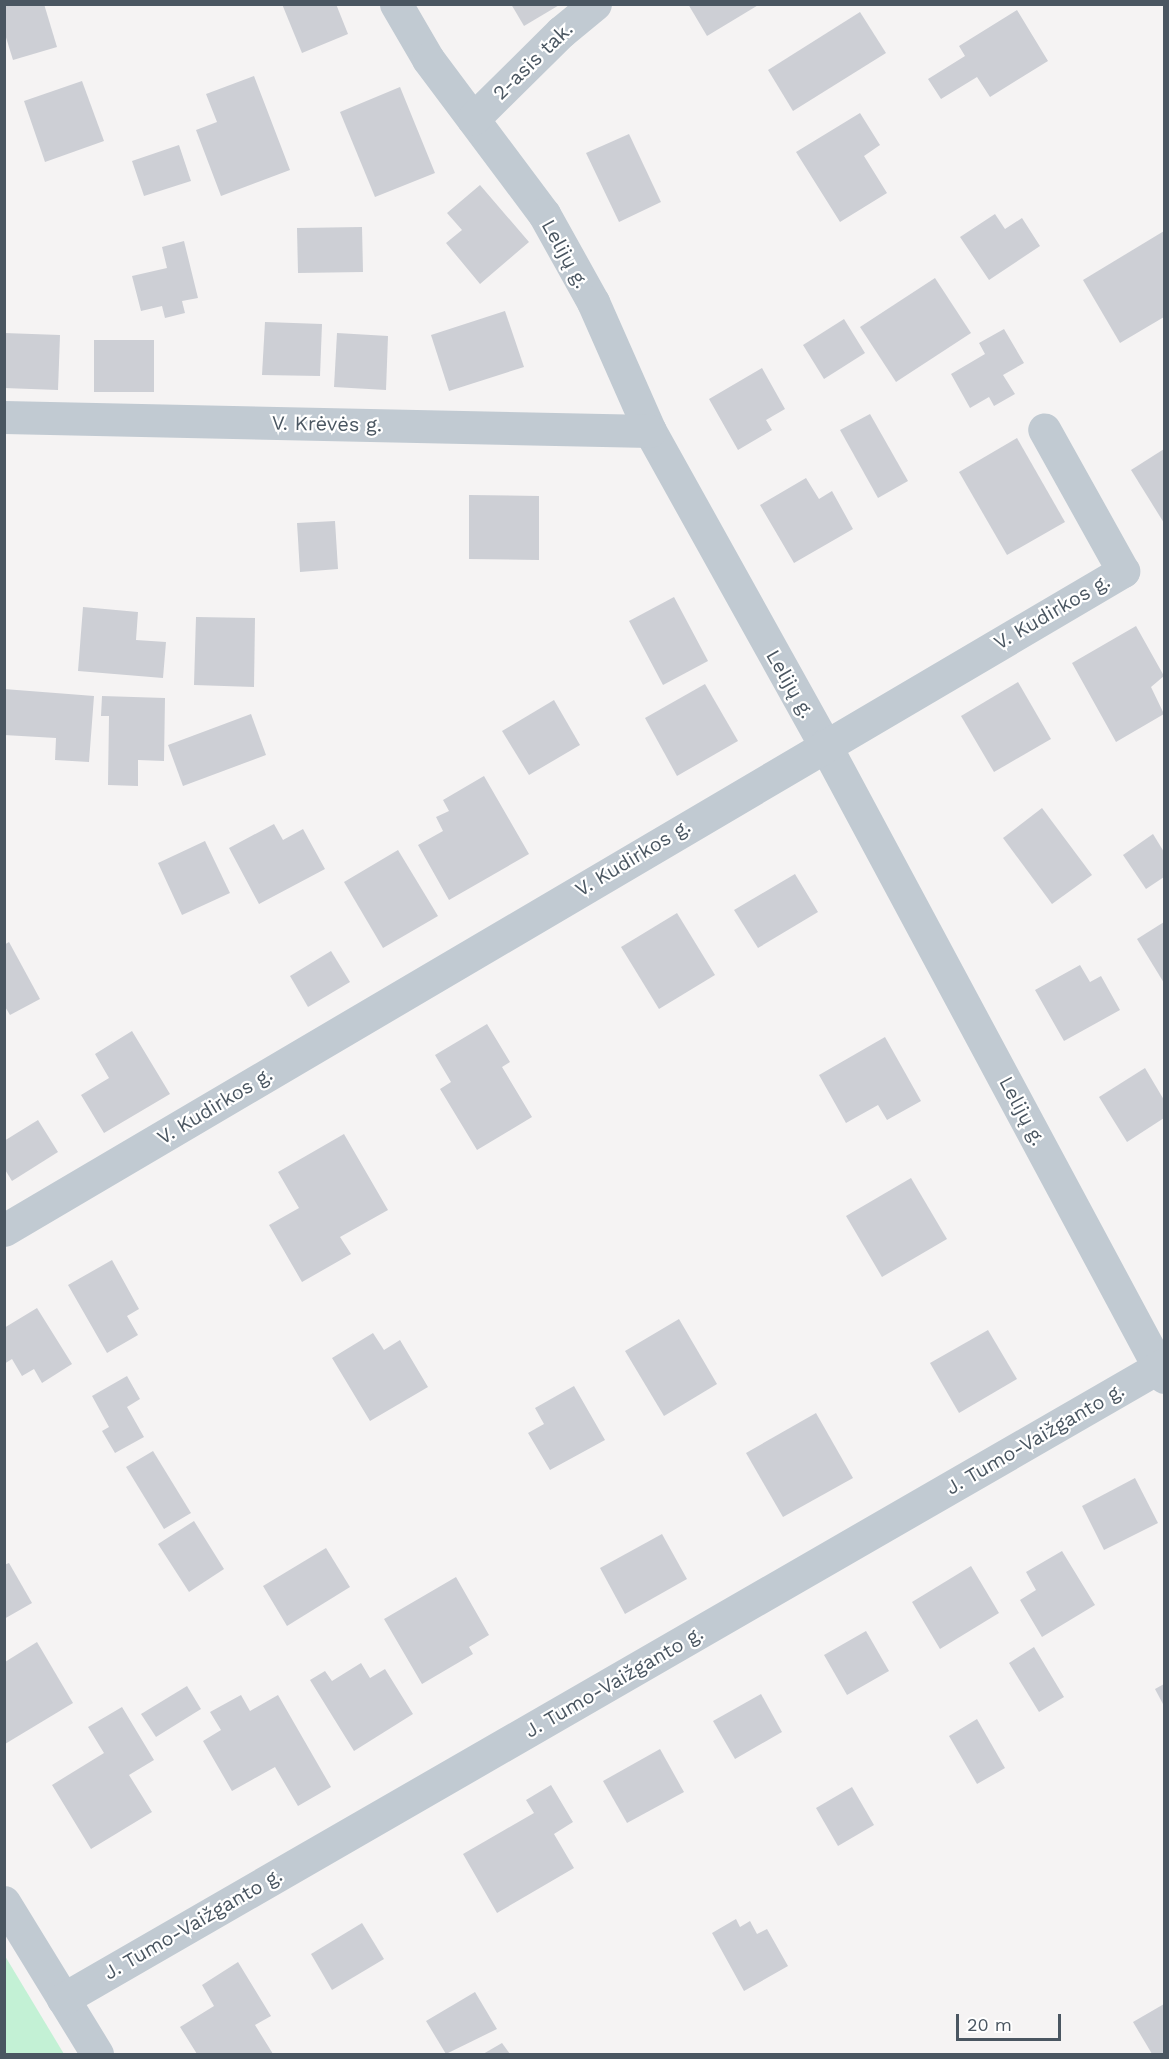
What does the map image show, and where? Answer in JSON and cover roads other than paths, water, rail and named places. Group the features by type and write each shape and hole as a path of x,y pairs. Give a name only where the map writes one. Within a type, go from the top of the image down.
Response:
{"street":[{"name":"Lelijų g.","path":"396,4 428,59 544,214 592,302 650,431 825,745 1163,1369"},
{"name":"2-asis tak.","path":"473,119 561,32 595,4"},
{"name":"V. Krėvės g.","path":"4,417 650,431"},
{"name":"V. Kudirkos g.","path":"4,1230 1123,571 1044,429"},
{"name":"J. Tumo-Vaižganto g.","path":"63,2000 1163,1369"},
{"path":"4,1902 97,2055"}]}
